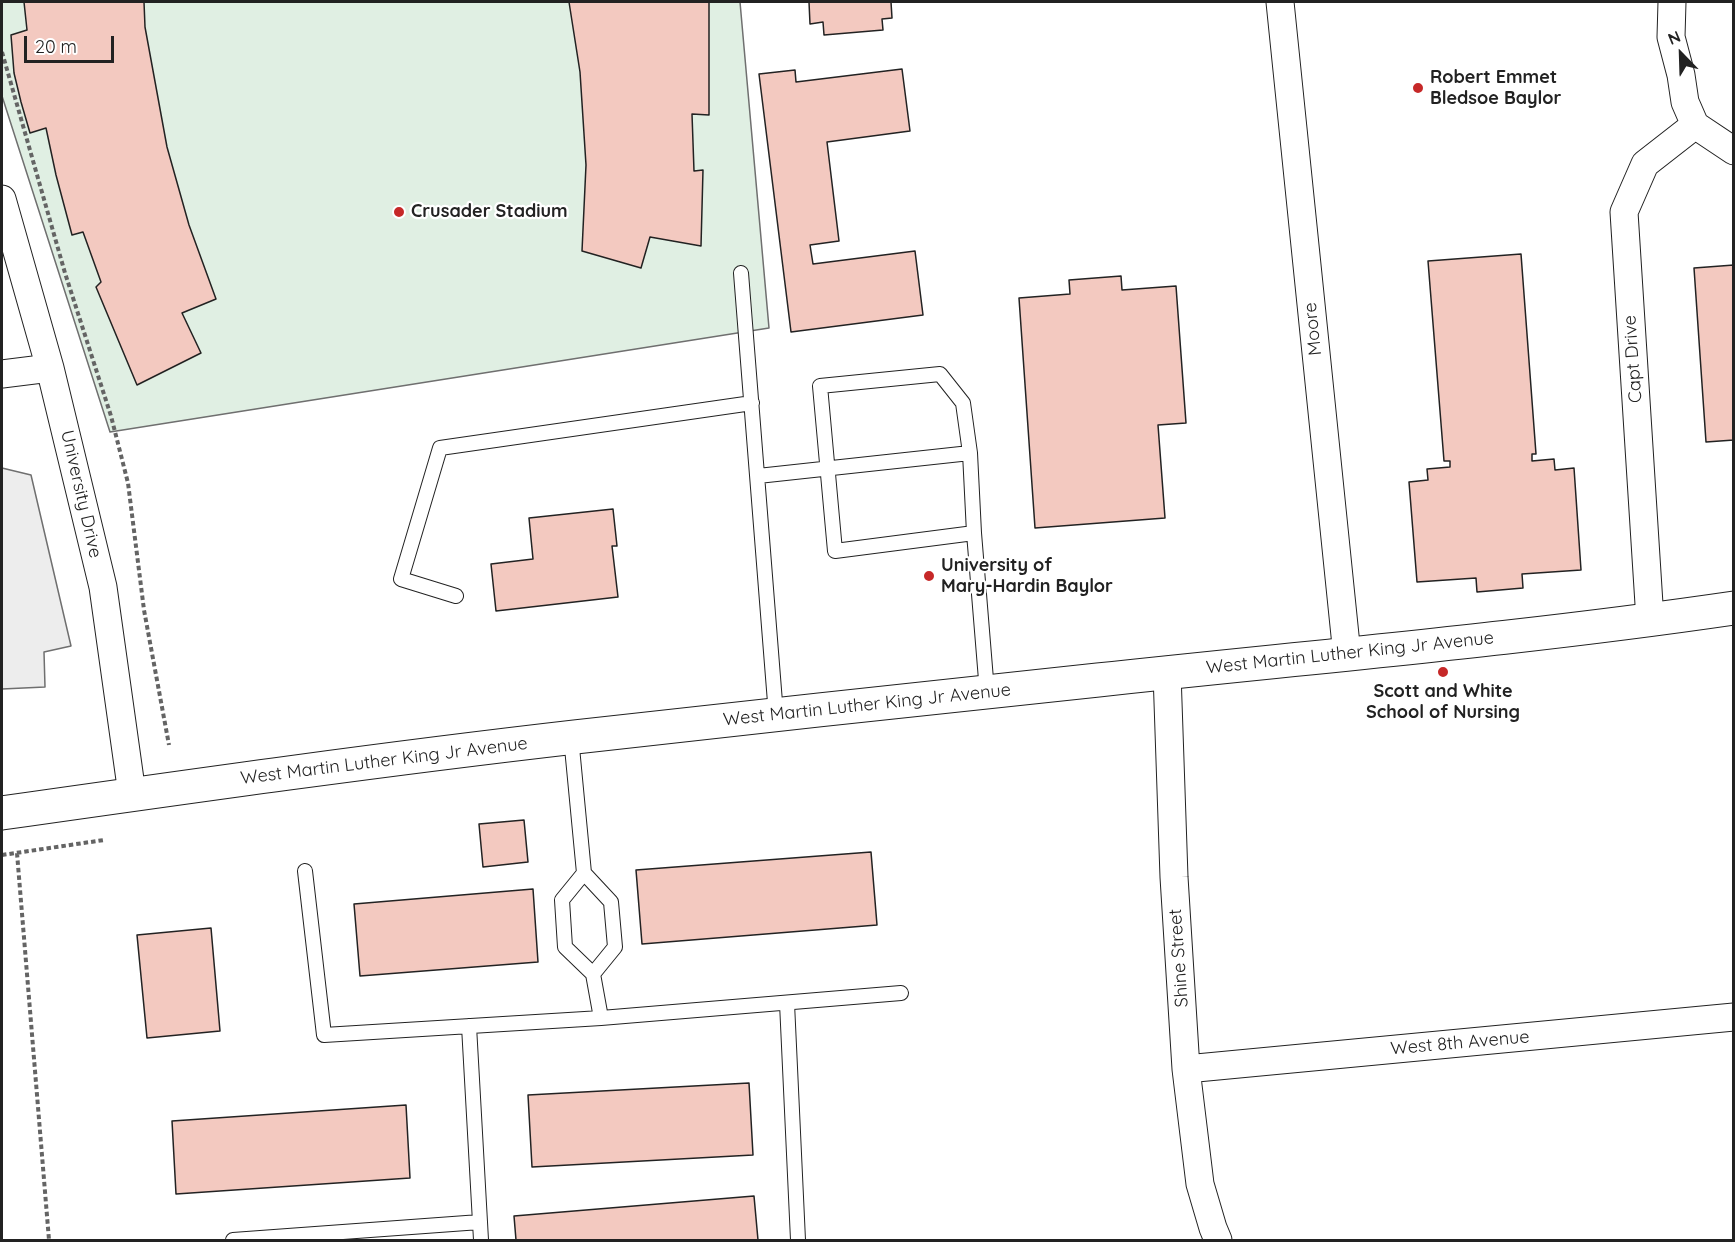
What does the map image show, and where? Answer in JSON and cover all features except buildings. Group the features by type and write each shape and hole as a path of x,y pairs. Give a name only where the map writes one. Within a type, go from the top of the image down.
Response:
{"street":[{"name":"Moore","path":"1280,2 1347,656"},
{"path":"1672,2 1671,37 1685,102 1695,125 1734,151"},
{"name":"Capt Drive","path":"1650,620 1624,212 1645,164 1695,125"},
{"name":"University Drive","path":"2,200 51,368 103,587 132,794"},
{"path":"2,374 51,368"},
{"name":"West Martin Luther King Jr Avenue","path":"2,813 571,737 1347,656 1734,608"},
{"name":"Shine Street","path":"1167,673 1174,877 1186,1069 1200,1184 1218,1240"},
{"name":"West 8th Avenue","path":"1186,1069 1734,1017"}],"lane":[{"path":"741,273 776,715"},
{"path":"974,533 835,551 820,386 940,374 963,403 970,453 987,692"},
{"path":"456,596 401,579 440,448 752,403"},
{"path":"758,476 970,453"},
{"path":"571,737 584,873 611,902 615,947 593,974"},
{"path":"305,871 324,1035 601,1018 901,993"},
{"path":"584,873 562,900 565,947 593,974 601,1018"},
{"path":"788,1003 798,1240"},
{"path":"469,1026 481,1240"},
{"path":"233,1240 480,1222"}],"path":[{"path":"2,52 65,273 111,417 128,483 144,610 169,745"},
{"path":"2,855 104,840"},
{"path":"17,853 49,1240"}],"green space":[{"name":"Crusader Stadium","path":"2,2 740,2 769,328 110,432 2,96"}],"shaded area":[{"path":"2,468 31,475 71,646 44,652 45,687 2,689"}],"place":[{"name":"Robert Emmet Bledsoe Baylor","path":"1418,88"},
{"name":"Crusader Stadium","path":"399,212"},
{"name":"University of Mary-Hardin Baylor","path":"929,576"},
{"name":"Scott and White School of Nursing","path":"1443,672"}]}
